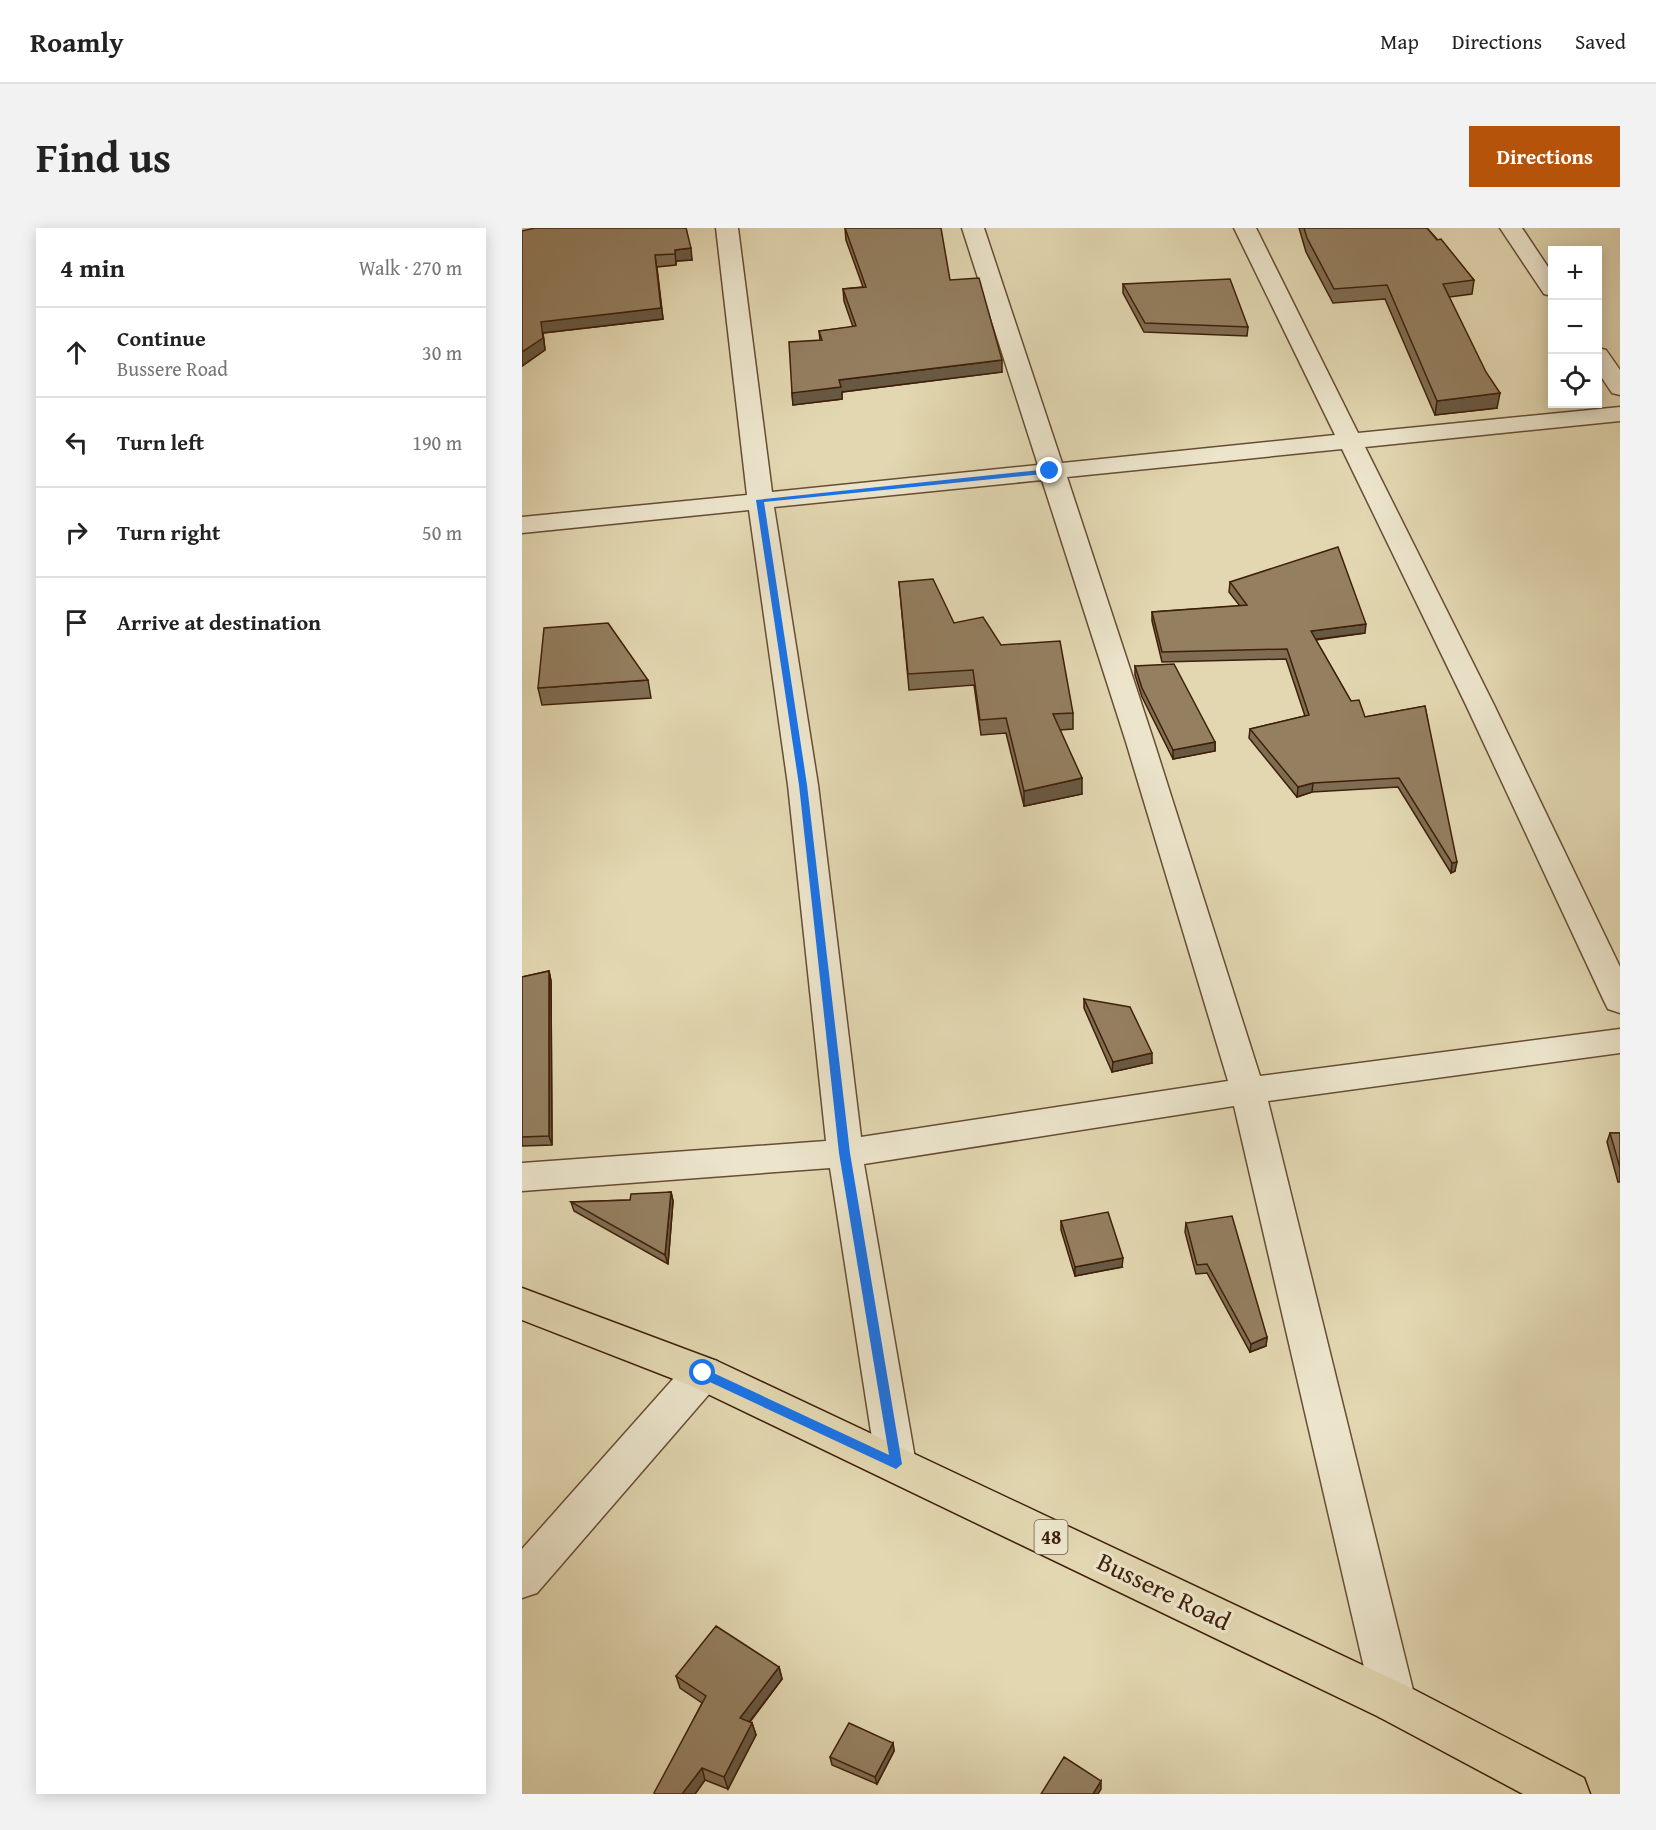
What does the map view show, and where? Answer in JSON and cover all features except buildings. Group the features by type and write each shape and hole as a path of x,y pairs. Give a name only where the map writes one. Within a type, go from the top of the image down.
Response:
{"main road":[{"name":"Bussere Road","path":"522,1304 703,1373 1394,1702 1568,1794"}],"street":[{"path":"728,228 760,500 803,785 845,1153 896,1464"},
{"path":"973,228 1050,471 1140,741 1248,1091 1394,1702"},
{"path":"1245,228 1480,705 1620,1001"},
{"path":"1511,228 1548,283"},
{"path":"1602,361 1620,388"},
{"path":"522,525 1620,414"},
{"path":"522,1177 845,1153 1248,1091 1620,1041"},
{"path":"522,1579 703,1373"}],"route":[{"path":"703,1373 896,1464 845,1153 803,785 760,500 1050,471"}]}
